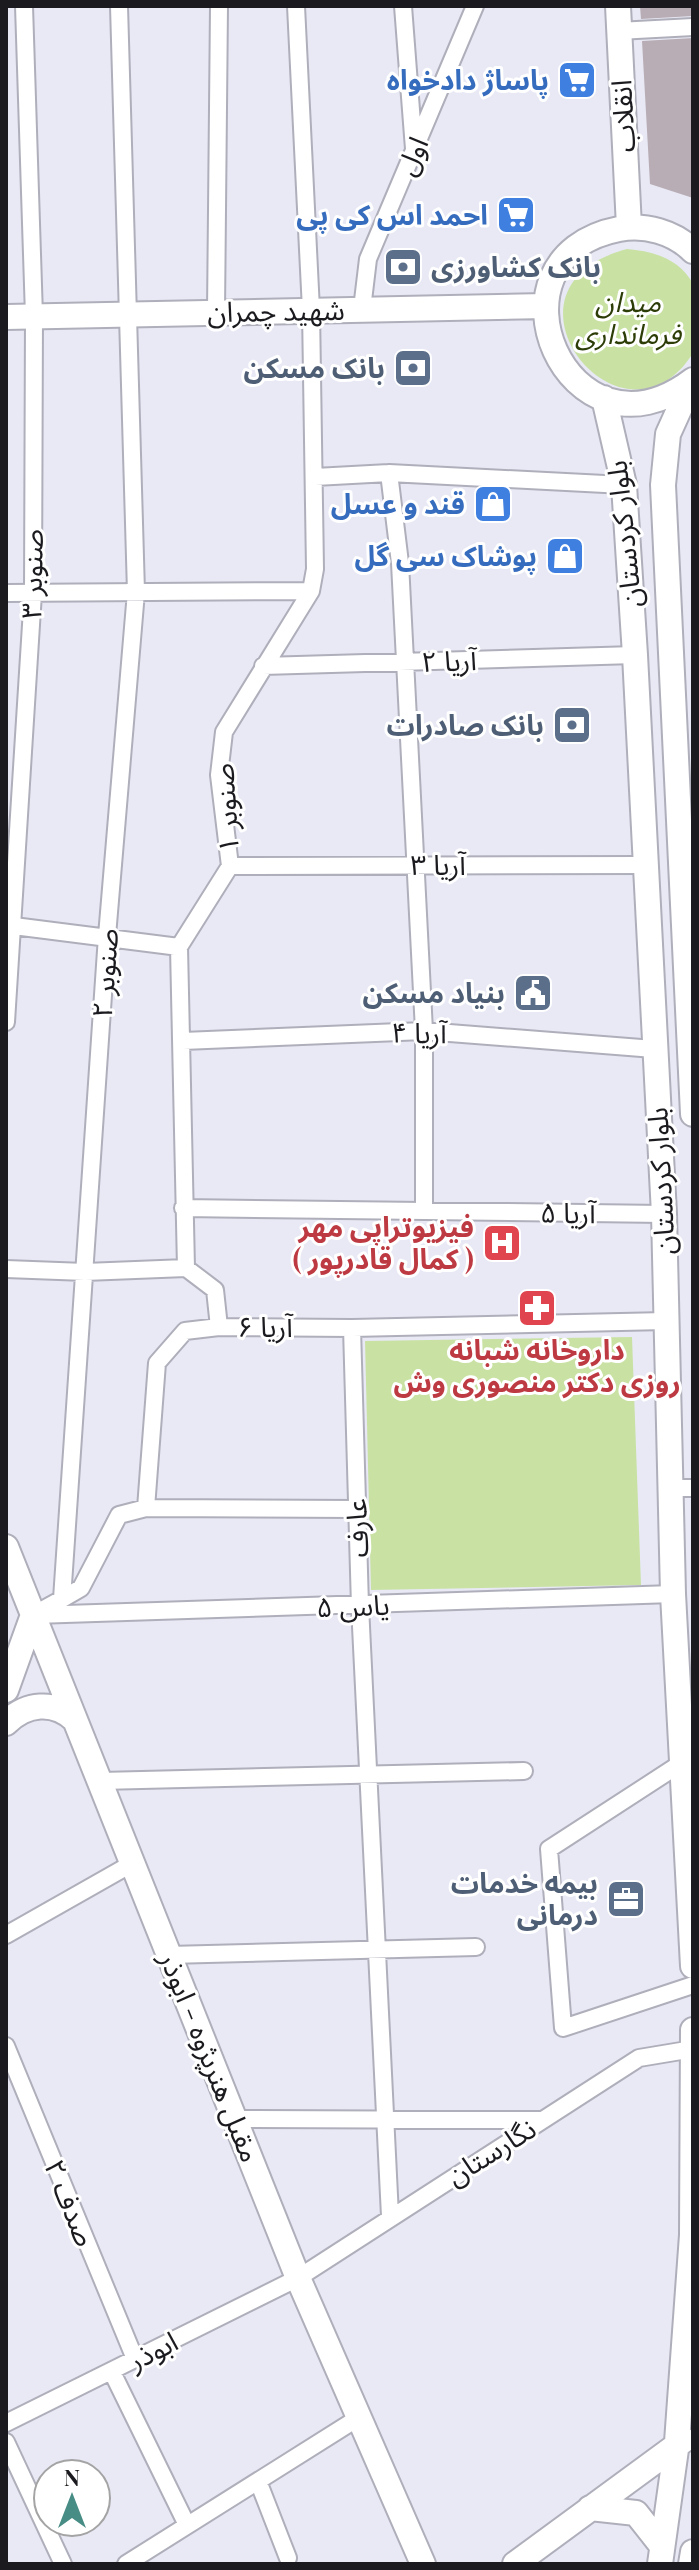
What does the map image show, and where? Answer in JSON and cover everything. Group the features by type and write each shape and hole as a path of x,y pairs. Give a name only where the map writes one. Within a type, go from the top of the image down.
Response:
{"main road":[{"name":"انقلاب","path":"618,6 629,227"},
{"path":"692,380 673,394 650,401 627,403 604,398 578,384 558,362 547,335 545,306 551,281 573,251 605,232 629,227 671,235 693,251"},
{"name":"شهید چمران","path":"6,317 545,306"},
{"name":"بلوار کردستان","path":"692,380 668,434 663,485 693,1114"},
{"name":"بلوار کردستان","path":"604,398 624,485 647,865 664,1214 666,1321 681,1488 673,1594 693,1966"},
{"path":"624,485 663,485"},
{"name":"مقبل هنرپژوه - ابوذر","path":"6,1547 298,2278 423,2564"},
{"path":"6,1690 13,1649 33,1615"},
{"path":"6,1723 18,1712 42,1706 67,1712 75,1720"},
{"path":"661,2555 685,2440 692,2235 693,2030"},
{"path":"515,2564 685,2440"},
{"path":"590,2508 636,2513 661,2555"},
{"path":"691,2564 693,2552"}],"street":[{"name":"صنوبر ۳","path":"6,1022 8,925 33,593 34,316 24,6"},
{"name":"صنوبر ۲","path":"62,1599 107,936 136,592 119,6"},
{"path":"216,312 219,6"},
{"name":"صنوبر ۱","path":"179,947 230,866 219,775 224,732 311,591 315,569 311,310 296,6"},
{"path":"403,6 414,150"},
{"name":"اول","path":"362,309 368,259 475,6"},
{"path":"618,31 693,27"},
{"path":"389,473 400,563 424,1031 424,1211"},
{"path":"315,477 389,473 624,485"},
{"path":"6,593 311,591"},
{"name":"آریا ۲","path":"263,666 635,655"},
{"name":"آریا ۳","path":"230,866 647,865"},
{"path":"8,925 179,947 186,1268"},
{"name":"آریا ۴","path":"183,1041 424,1031 654,1049"},
{"name":"آریا ۵","path":"183,1208 664,1214"},
{"path":"6,1269 85,1272 186,1268 215,1290 219,1327"},
{"name":"آریا ۶","path":"146,1508 157,1363 185,1331 219,1327 352,1328 666,1321"},
{"name":"عارف","path":"352,1328 360,1606 390,2216"},
{"path":"33,1615 81,1588 119,1515 146,1508 357,1509"},
{"name":"یاس ۵","path":"33,1615 673,1594"},
{"path":"683,1762 549,1849 563,2028 693,1985"},
{"path":"100,1781 524,1771"},
{"path":"6,1935 133,1863"},
{"path":"169,1955 476,1947"},
{"name":"صدف ۲","path":"6,2046 135,2359"},
{"name":"نگارستان","path":"298,2278 639,2058 693,2049"},
{"path":"235,2119 542,2120"},
{"name":"ابوذر","path":"6,2423 298,2278"},
{"path":"112,2372 187,2525"},
{"path":"126,2564 150,2558 187,2525 358,2418"},
{"path":"6,2442 63,2564"},
{"path":"258,2481 288,2558"}],"green space":[{"name":"میدان فرمانداری","path":"627,249 673,262 693,284 693,353 664,382 632,389 603,380 579,358 565,329 565,297 585,269"},
{"path":"632,1337 641,1585 371,1590 365,1341"}],"building":[{"path":"640,6 693,6 693,16 641,19"},
{"path":"693,38 693,198 650,184 642,41"}],"place":[{"name":"پاساژ دادخواه","path":"577,80"},
{"name":"احمد اس کی پی","path":"516,215"},
{"name":"بانک کشاورزی","path":"403,267"},
{"name":"بانک مسکن","path":"413,368"},
{"name":"قند و عسل","path":"493,504"},
{"name":"پوشاک سی گل","path":"565,556"},
{"name":"بانک صادرات","path":"572,725"},
{"name":"بنیاد مسکن","path":"533,993"},
{"name":"فیزیوتراپی مهر ( کمال قادرپور )","path":"502,1243"},
{"name":"داروخانه شبانه روزی دکتر منصوری وش","path":"537,1308"},
{"name":"بیمه خدمات درمانی","path":"626,1899"}]}
